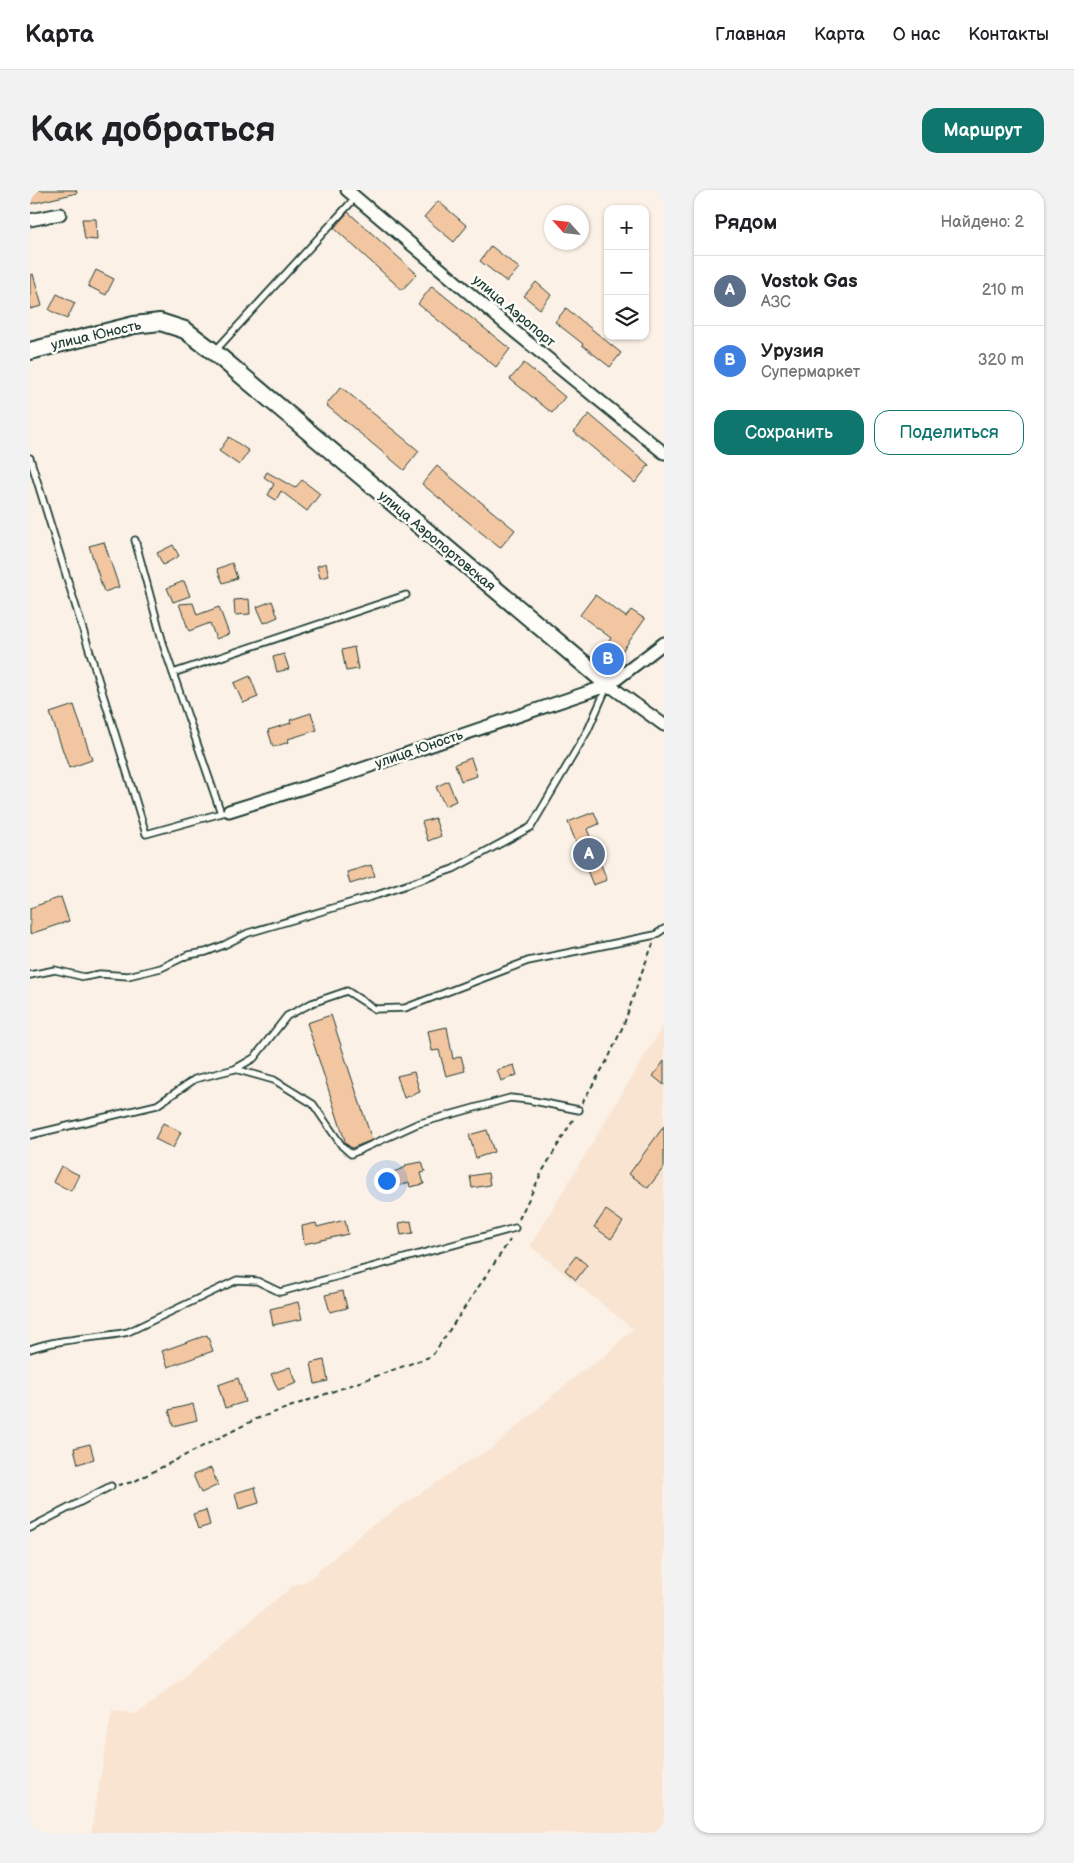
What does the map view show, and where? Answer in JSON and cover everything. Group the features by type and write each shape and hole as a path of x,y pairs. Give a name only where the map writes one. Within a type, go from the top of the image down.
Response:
{"street":[{"name":"улица Аэропорт","path":"351,194 514,331 664,453"},
{"path":"30,220 60,214"},
{"name":"улица Юность","path":"30,351 134,325 160,322 185,330 214,352"},
{"name":"улица Аэропортовская","path":"214,352 609,685 664,725"},
{"name":"улица Юность","path":"225,812 329,780 609,685 664,643"}],"lane":[{"path":"214,352 351,194"},
{"path":"30,458 146,834 225,812 164,647 135,540"},
{"path":"30,482 37,480"},
{"path":"173,673 406,595"},
{"path":"30,975 55,970 84,977 100,974 128,976 161,968 188,955 206,952 248,934 377,895 453,869 530,826 588,730 609,685"},
{"path":"30,1135 157,1105 195,1079 235,1069 254,1058 287,1016 312,1003 347,991 375,1009 404,1008 528,960 655,935 664,929"},
{"path":"235,1069 274,1080 314,1104 342,1146 351,1154 417,1124 510,1098 579,1110"},
{"path":"30,1349 46,1344 112,1336 128,1332 237,1280 257,1281 280,1292 515,1228"},
{"path":"30,1528 111,1486"}],"path":[{"path":"111,1486 133,1482 256,1419 432,1356 514,1234 515,1228 542,1172 608,1060 624,1024 655,935"}],"shaded area":[{"path":"664,1024 664,1833 91,1833 112,1710 135,1714 143,1710 294,1585 306,1582 367,1529 469,1461 492,1448 577,1375 605,1356 633,1329 530,1246"}],"building":[{"path":"30,190 76,190 77,193 30,204"},
{"path":"438,201 467,226 454,242 424,217"},
{"path":"348,212 417,274 402,290 334,228"},
{"path":"82,219 96,219 97,240 85,239"},
{"path":"491,246 519,268 507,282 480,261"},
{"path":"96,270 114,279 106,295 88,286"},
{"path":"33,274 42,306 30,309 30,275"},
{"path":"536,282 551,295 540,309 524,296"},
{"path":"432,286 510,349 496,367 418,304"},
{"path":"57,294 75,303 67,319 49,310"},
{"path":"566,308 621,353 610,367 555,322"},
{"path":"524,363 565,397 552,413 510,379"},
{"path":"341,387 419,451 404,470 326,405"},
{"path":"589,414 649,465 635,483 574,432"},
{"path":"229,437 249,451 239,465 219,451"},
{"path":"437,466 515,530 500,548 422,484"},
{"path":"267,472 295,488 302,480 320,494 307,511 281,491 276,500 268,495 274,484 264,477"},
{"path":"104,542 119,587 104,592 89,546"},
{"path":"173,545 179,556 163,565 157,553"},
{"path":"232,563 237,578 223,583 217,569"},
{"path":"326,563 329,576 320,578 317,566"},
{"path":"184,581 190,596 173,602 167,588"},
{"path":"595,595 626,617 631,610 645,619 618,657 605,647 611,638 580,615"},
{"path":"249,599 250,614 235,615 234,600"},
{"path":"272,601 278,617 264,623 257,607"},
{"path":"193,603 197,615 219,607 229,634 216,639 210,623 189,631 179,604"},
{"path":"354,647 358,669 346,671 342,650"},
{"path":"284,654 289,669 277,672 273,657"},
{"path":"250,676 258,697 243,703 234,683"},
{"path":"74,705 92,760 69,768 50,713"},
{"path":"311,713 317,730 288,739 289,742 273,747 268,730 291,723 290,720"},
{"path":"471,758 477,776 461,781 455,764"},
{"path":"448,781 456,801 445,806 436,787"},
{"path":"594,812 599,824 587,829 607,880 593,885 568,822"},
{"path":"435,818 441,836 428,841 422,822"},
{"path":"371,865 375,876 350,884 347,872"},
{"path":"61,897 69,921 30,934 30,908"},
{"path":"331,1015 372,1140 352,1148 346,1144 307,1023"},
{"path":"447,1027 453,1059 461,1056 465,1071 446,1076 439,1050 432,1051 428,1031"},
{"path":"664,1061 664,1085 653,1076"},
{"path":"514,1065 517,1075 501,1081 497,1070"},
{"path":"414,1072 420,1092 404,1098 397,1076"},
{"path":"163,1123 181,1132 173,1148 155,1139"},
{"path":"664,1126 664,1167 648,1188 629,1174"},
{"path":"487,1130 494,1152 476,1158 469,1135"},
{"path":"422,1162 425,1172 421,1173 424,1184 410,1187 409,1182 384,1192 378,1178 406,1167 405,1165"},
{"path":"61,1166 79,1175 71,1191 53,1182"},
{"path":"488,1173 490,1185 472,1188 470,1176"},
{"path":"606,1210 623,1222 611,1239 594,1227"},
{"path":"345,1220 348,1234 304,1244 302,1226 316,1223 317,1227"},
{"path":"411,1221 413,1233 401,1235 399,1223"},
{"path":"576,1256 587,1265 576,1280 565,1270"},
{"path":"343,1291 347,1308 330,1312 325,1295"},
{"path":"298,1302 302,1319 273,1325 270,1309"},
{"path":"207,1335 213,1351 168,1367 162,1351"},
{"path":"324,1360 328,1381 315,1384 311,1363"},
{"path":"290,1367 297,1383 278,1390 271,1374"},
{"path":"238,1378 245,1402 225,1408 218,1385"},
{"path":"193,1404 197,1420 173,1426 169,1410"},
{"path":"90,1444 94,1459 78,1464 74,1448"},
{"path":"211,1468 218,1485 201,1493 193,1475"},
{"path":"255,1487 259,1503 239,1509 235,1493"},
{"path":"206,1510 210,1525 198,1529 193,1514"}],"place":[{"name":"Урузия","path":"608,659"},
{"name":"Vostok Gas","path":"589,854"}]}
